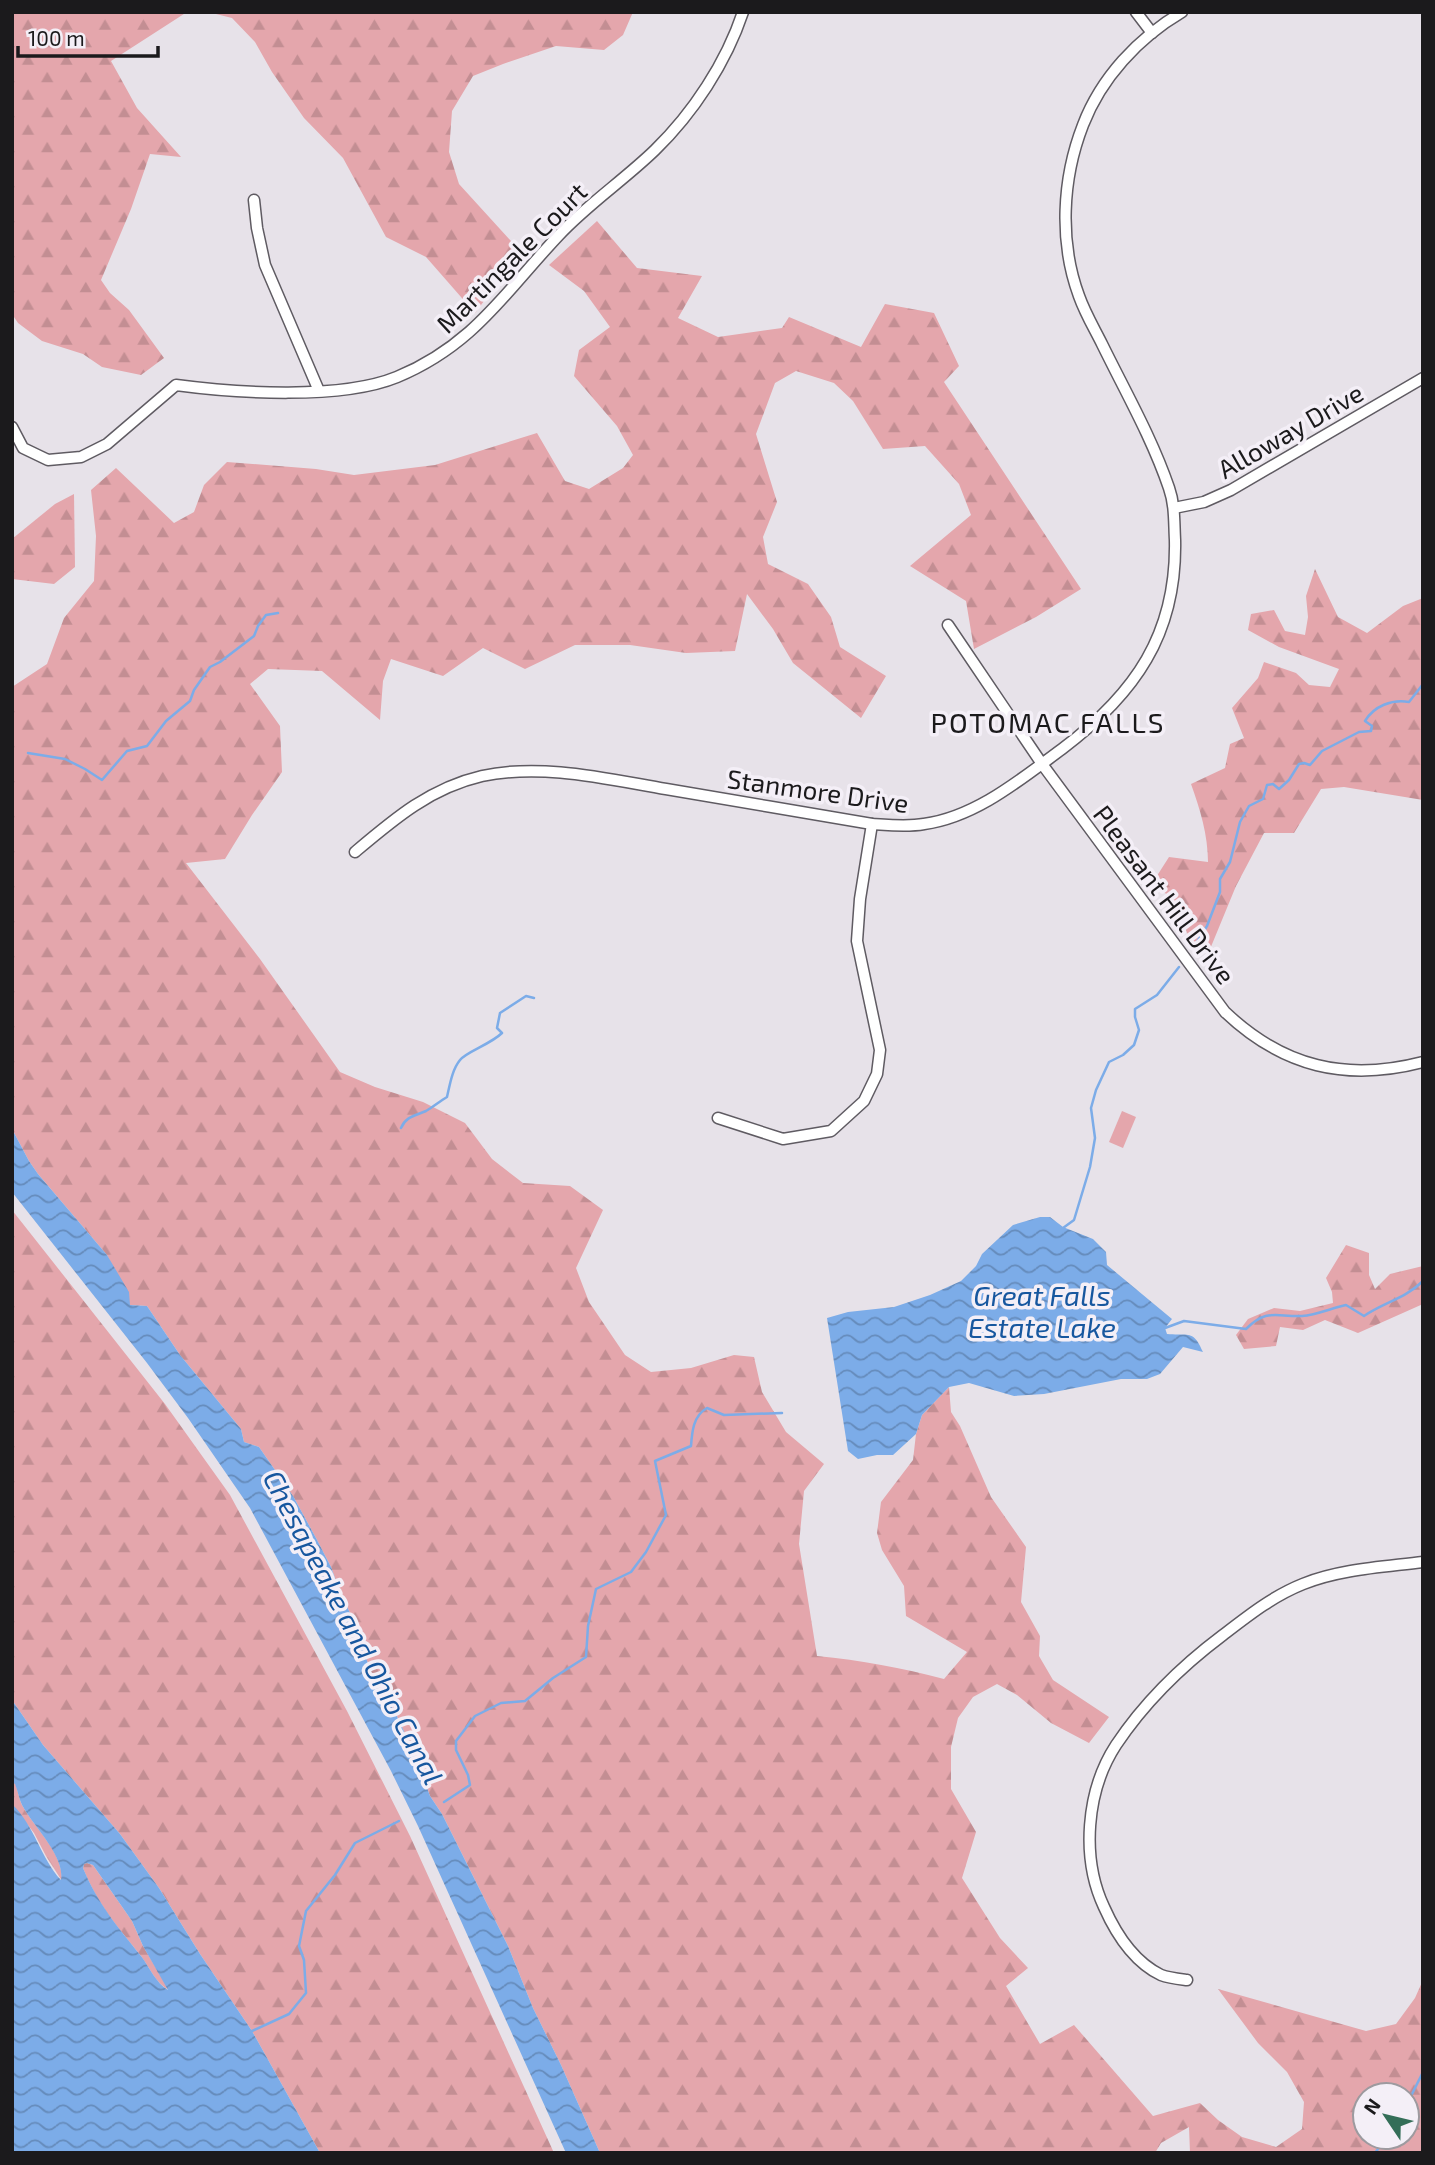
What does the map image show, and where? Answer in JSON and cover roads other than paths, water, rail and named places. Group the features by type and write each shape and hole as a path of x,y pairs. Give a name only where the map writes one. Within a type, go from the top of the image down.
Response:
{"street":[{"name":"Martingale Court","path":"12,427 23,448 48,460 81,457 107,444 176,385 262,392 360,388 396,378 432,360 462,340 484,320 561,233 655,150 700,96 726,53 743,12"},
{"path":"1136,12 1152,33"},
{"name":"Stanmore Drive","path":"355,852 412,806 452,785 507,772 544,771 872,824 908,826 952,818 985,802 1042,764 1113,707 1135,680 1153,649 1167,612 1175,570 1174,508 1170,490 1154,451 1079,299 1067,250 1066,195 1074,149 1087,115 1111,74 1127,55 1162,24 1182,12"},
{"path":"254,200 265,265 319,391"},
{"name":"Alloway Drive","path":"1174,508 1204,502 1231,490 1423,378"},
{"name":"Pleasant Hill Drive","path":"948,625 1042,764 1225,1012 1242,1028 1269,1047 1296,1060 1323,1068 1382,1071 1423,1062"},
{"path":"718,1118 783,1139 831,1130 864,1101 877,1074 880,1050 857,941 860,899 872,824"},
{"path":"1187,1980 1162,1975 1139,1960 1114,1928 1100,1899 1091,1859 1091,1815 1100,1778 1115,1747 1141,1712 1194,1657 1268,1601 1325,1576 1423,1562"}],"water":[{"name":"Chesapeake and Ohio Canal","path":"12,1129 38,1174 107,1255 129,1292 130,1305 147,1306 180,1355 241,1429 244,1442 259,1447 293,1496 331,1567 371,1672 395,1712 430,1796 442,1814 508,1946 533,2008 600,2153 566,2153 418,1826 250,1508 147,1363 12,1192"},
{"name":"Great Falls Estate Lake","path":"1040,1217 1050,1217 1063,1227 1093,1239 1106,1252 1107,1265 1172,1319 1165,1328 1167,1334 1190,1335 1203,1352 1183,1347 1160,1374 1147,1379 1121,1379 1044,1394 1014,1396 969,1383 949,1387 922,1415 916,1434 893,1455 858,1459 848,1451 827,1318 848,1312 894,1307 961,1281 976,1266 982,1254 1013,1225"},
{"path":"12,1700 43,1745 120,1834 159,1888 252,2031 320,2153 12,2153 12,1804 27,1822 48,1862 61,1880 61,1871 53,1851 22,1805 12,1782","holes":["87,1863 93,1865 132,1921 168,1990 102,1904 83,1868"]}],"waterway":[{"path":"28,753 65,759 102,780 127,751 147,746 166,721 190,701 194,690 210,667 254,636 266,615 278,613"},
{"path":"1423,645 1423,653"},
{"path":"1195,945 1207,926 1220,892 1220,879 1230,862 1240,822 1249,806 1263,799 1267,785 1273,784 1279,789 1289,780 1299,764 1310,765 1322,751 1359,732 1371,731 1372,726 1365,721 1373,711 1390,703 1409,702 1423,684"},
{"path":"1063,1228 1074,1220 1090,1167 1095,1138 1091,1108 1096,1090 1109,1062 1134,1045 1139,1030 1135,1009 1157,995 1179,967"},
{"path":"401,1128 408,1119 447,1097 453,1073 460,1060 502,1033 497,1028 500,1013 526,996 534,998"},
{"path":"1165,1328 1184,1321 1246,1329 1266,1316 1307,1315 1346,1305 1364,1316 1409,1292 1423,1281"},
{"path":"444,1802 470,1785 456,1750 456,1741 475,1716 501,1703 525,1701 553,1678 586,1657 588,1626 596,1589 631,1572 646,1552 666,1515 655,1461 691,1446 696,1420 707,1408 724,1415 782,1413"},
{"path":"250,2032 289,2014 306,1993 304,1960 299,1946 306,1911 335,1875 355,1843 399,1821"},
{"path":"1418,2081 1423,2072"}],"district":[{"name":"POTOMAC FALLS","path":"1048,722"}]}
